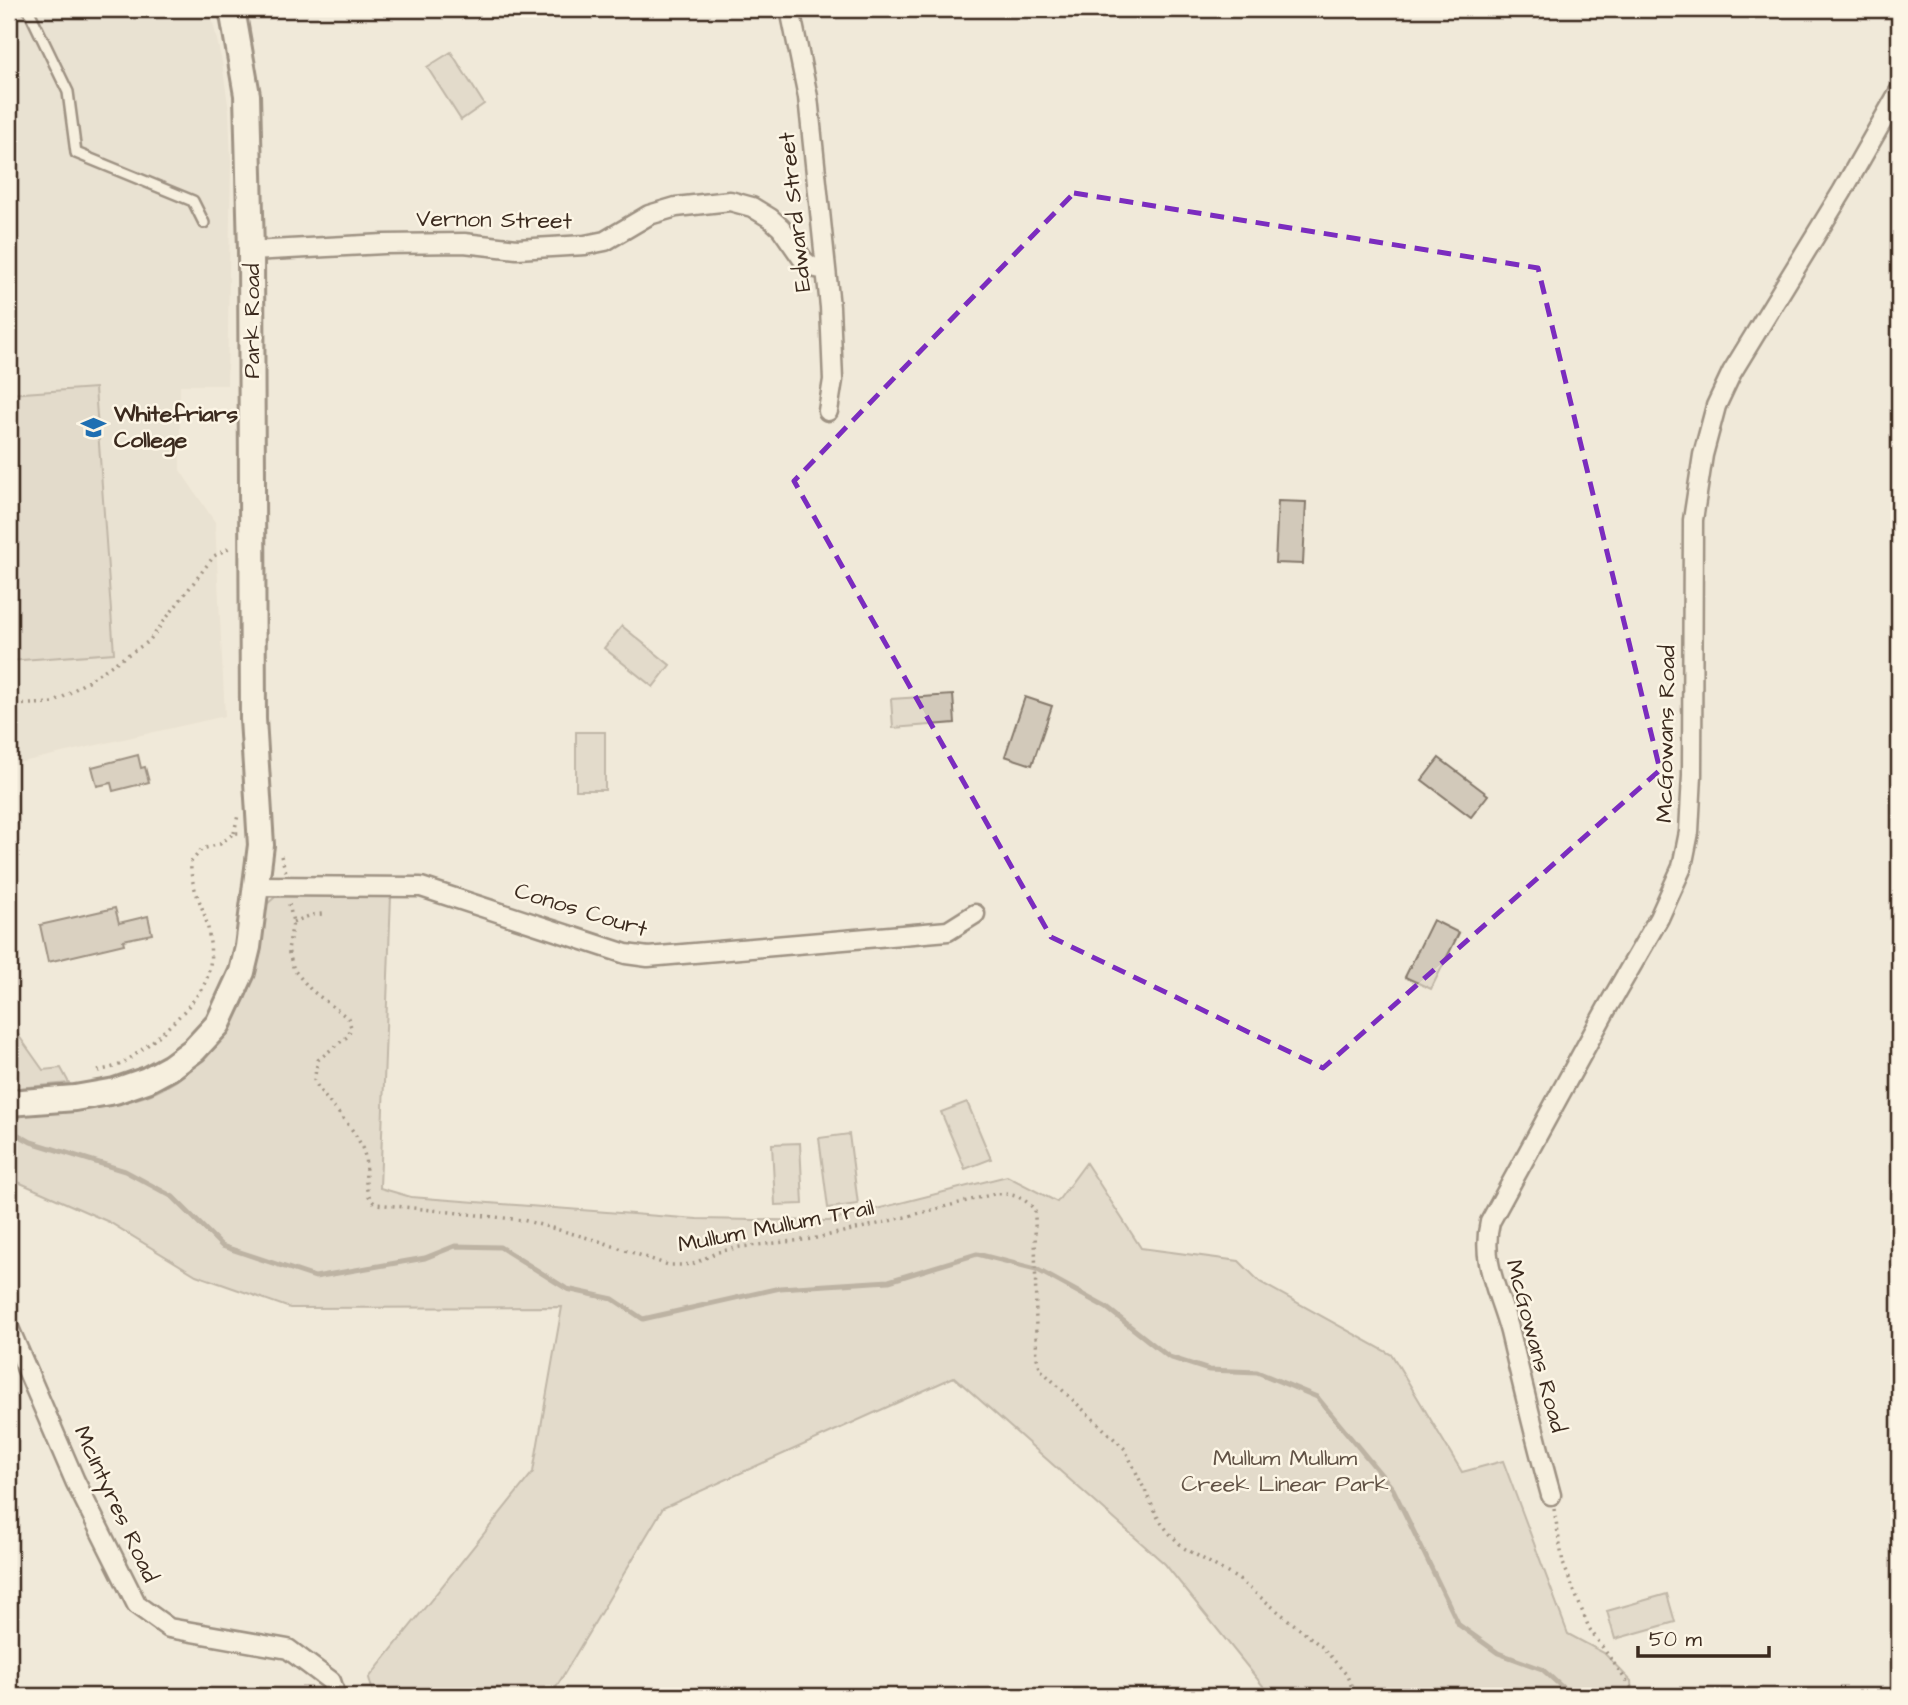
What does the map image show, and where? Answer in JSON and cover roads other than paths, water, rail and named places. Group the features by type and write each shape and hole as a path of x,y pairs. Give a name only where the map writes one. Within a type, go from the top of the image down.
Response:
{"street":[{"name":"Park Road","path":"9,1103 75,1098 115,1091 147,1080 172,1067 194,1050 218,1024 242,972 248,947 254,886 251,251 247,95 232,9"},
{"name":"Edward Street","path":"790,9 808,97 832,344 833,380 828,411"},
{"name":"McGowans Road","path":"1551,1496 1509,1329 1489,1266 1486,1240 1488,1231 1503,1195 1659,918 1682,867 1689,832 1692,775 1693,520 1703,454 1716,406 1732,372 1899,92"},
{"name":"Vernon Street","path":"251,251 384,244 464,243 517,249 585,245 605,241 649,215 676,207 730,201 752,207 770,218 781,228 804,261 812,267 825,270"},
{"name":"Conos Court","path":"254,886 421,887 626,954 648,957 948,931 975,914"},
{"name":"McIntyres Road","path":"9,1328 75,1481 136,1605 169,1629 288,1650 331,1681 336,1696"}],"lane":[{"path":"28,9 68,92 76,153 193,201 204,223"}],"waterway":[{"path":"9,1120 13,1132 31,1142 125,1171 173,1197 222,1246 315,1277 425,1258 455,1246 500,1247 567,1289 613,1299 643,1319 780,1288 889,1281 977,1254 1036,1269 1107,1308 1169,1357 1209,1370 1257,1372 1317,1397 1393,1489 1459,1625 1498,1653 1542,1669 1568,1696"}],"place":[{"name":"Whitefriars College","path":"94,427"}],"park label":[{"name":"Mullum Mullum Creek Linear Park","path":"1285,1471"}]}
